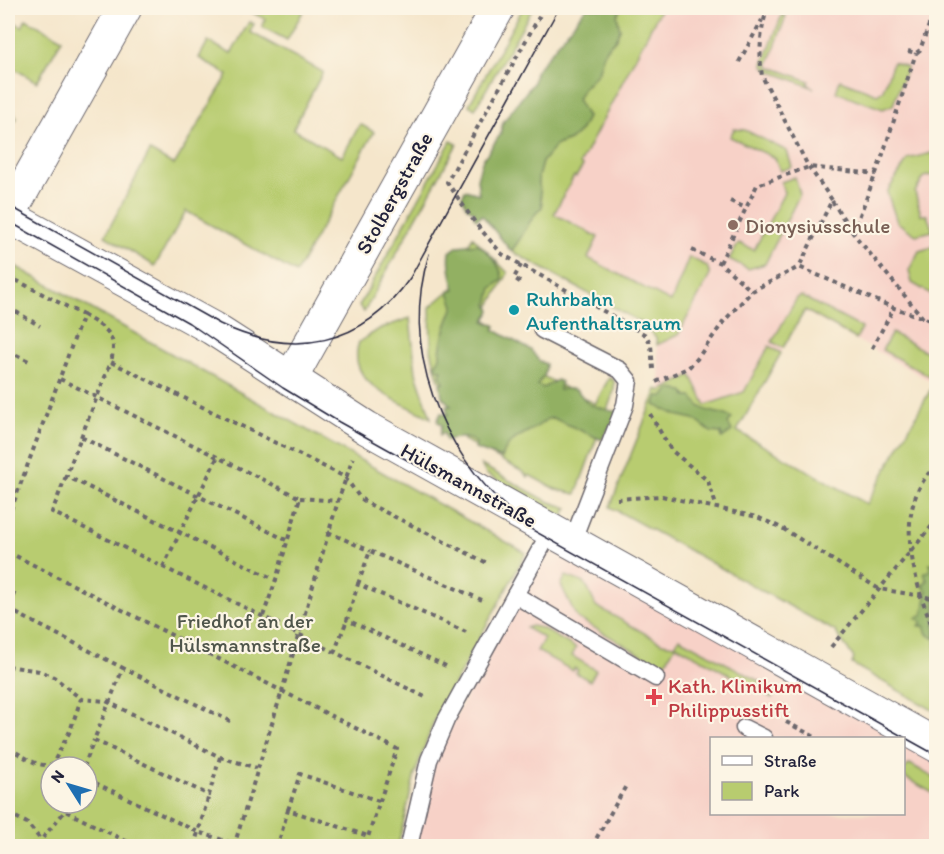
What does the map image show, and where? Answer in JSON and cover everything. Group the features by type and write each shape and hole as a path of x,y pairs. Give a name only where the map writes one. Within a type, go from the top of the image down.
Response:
{"street":[{"path":"8,216 125,8"},
{"name":"Stolbergstraße","path":"291,378 498,8"},
{"name":"Hülsmannstraße","path":"8,216 176,307 367,428 936,745"}],"lane":[{"path":"409,846 434,747 446,720 515,596 588,503 625,405 629,381 620,370 542,330"},
{"path":"515,596 656,678"},
{"path":"744,728 762,737"}],"path":[{"path":"544,8 447,182 476,224 502,254 646,335 651,345 652,385 674,375 697,359 724,321 752,291 799,267 831,200"},
{"path":"739,62 768,8"},
{"path":"854,233 916,53 935,8"},
{"path":"764,16 760,63 762,76 809,167 854,233 925,319"},
{"path":"908,51 916,53"},
{"path":"720,263 757,185 809,167 876,174"},
{"path":"730,201 746,208"},
{"path":"692,250 720,263 752,291"},
{"path":"520,282 514,278 521,265"},
{"path":"799,267 894,308 936,322"},
{"path":"8,276 83,315 108,331 114,345 111,362 52,512 434,701"},
{"path":"8,307 40,326"},
{"path":"872,348 894,308"},
{"path":"8,518 83,315"},
{"path":"8,351 31,362"},
{"path":"111,362 345,477 360,498 369,504 489,564"},
{"path":"60,379 300,498 338,501"},
{"path":"649,405 650,416 671,450 708,481 717,508"},
{"path":"99,784 198,832 234,845 345,477 367,428"},
{"path":"81,437 286,540"},
{"path":"163,567 217,458"},
{"path":"936,465 923,482 908,529 910,552 921,596 936,637"},
{"path":"66,476 276,580"},
{"path":"588,503 642,496 662,496 757,518 782,528 879,589 936,599"},
{"path":"262,616 276,580 300,498"},
{"path":"779,710 936,521"},
{"path":"328,532 483,601"},
{"path":"334,653 370,550"},
{"path":"8,552 198,646 397,749 365,846"},
{"path":"358,584 470,634"},
{"path":"8,588 15,591 8,609 232,722"},
{"path":"346,620 452,669"},
{"path":"8,666 46,674 81,699 110,703 220,757 256,768"},
{"path":"88,755 123,668"},
{"path":"58,755 70,731 81,699"},
{"path":"94,740 209,795"},
{"path":"8,749 22,753 35,764 39,764"},
{"path":"194,846 220,757"},
{"path":"279,846 300,774 379,801"},
{"path":"592,846 627,783"},
{"path":"288,810 368,837"},
{"path":"8,812 27,823 41,840 42,846"},
{"path":"41,840 62,815"},
{"path":"73,815 136,846"}],"shaded area":[{"name":"Dionysiusschule","path":"621,8 936,8 936,384 804,311 737,431 661,391 656,338 642,323 511,251"},
{"name":"Kath. Klinikum Philippusstift","path":"551,530 936,745 936,846 409,846 424,778"}],"green space":[{"path":"256,8 305,8 287,40 262,27 265,19 253,13"},
{"path":"523,8 533,8 475,109 469,105"},
{"path":"586,8 621,8 617,16 620,29 615,40 605,50 598,73 583,88 577,99 587,117 580,131 570,140 556,145 542,162 538,177 542,207 511,251 482,215 477,219 474,217 475,212 467,207 462,197 465,190 479,194 477,179 482,161 500,135 503,122 533,83 535,72"},
{"path":"621,8 661,8 580,164 583,166 576,177 574,176 554,214 598,237 588,258 671,302 689,257 707,266 710,275 678,335 657,345 656,338 642,323 511,251 542,207 538,177 542,162 556,145 570,140 580,131 587,117 577,99 583,88 598,73 605,50 615,40 620,29 616,16"},
{"path":"782,15 786,16 768,66 809,81 808,84 814,88 767,70 763,64"},
{"path":"8,18 22,27 26,19 62,39 37,82 8,65"},
{"path":"249,22 254,24 250,32 323,72 293,129 342,157 360,124 374,132 296,273 186,211 155,266 105,236 150,151 174,165 228,75 199,58 208,41 231,54"},
{"path":"893,62 907,67 893,105 883,109 836,92 840,80 877,94 883,90"},
{"path":"8,102 17,118 8,130"},
{"path":"734,129 745,130 787,151 792,167 780,171 775,158 730,137"},
{"path":"8,130 12,140 8,144"},
{"path":"451,141 457,144 364,312 359,306"},
{"path":"936,152 936,174 924,177 915,192 921,215 927,215 933,231 916,235 897,222 887,192 908,159"},
{"path":"795,177 800,194 765,264 748,269 729,259 739,243 754,250 784,193 781,182"},
{"path":"473,237 508,273 483,318 496,326 494,330 521,345 513,360 595,404 609,378 614,380 614,391 576,494 555,489 529,475 528,477 523,472 464,440 437,374 431,350 430,307 456,285 458,261"},
{"path":"477,244 486,250 502,275 502,280 492,288 488,304 491,311 484,321 496,326 494,330 531,350 539,361 546,364 545,374 537,385 543,388 557,380 561,382 559,390 575,390 590,405 619,411 602,440 553,418 547,419 515,439 505,450 502,458 475,449 476,443 469,439 446,440 444,433 440,435 442,425 437,421 441,413 448,415 446,406 451,406 442,397 440,383 444,382 440,375 442,370 435,366 440,357 446,326 454,306 449,292 455,290 450,267 450,252 458,246"},
{"path":"936,246 936,297 912,283 909,270 919,251"},
{"name":"Friedhof an der Hülsmannstraße","path":"8,262 526,553 434,721 415,774 398,846 8,846"},
{"path":"801,296 862,328 856,339 805,310 783,348 772,342 797,298"},
{"path":"410,318 416,373 431,418 378,390 360,370 357,357 359,342 379,329"},
{"path":"892,333 936,357 932,366 936,368 936,380 882,350"},
{"path":"769,346 781,353 737,431 867,504 936,380 936,712 852,664 854,658 835,631 610,507 657,389 661,391 691,375 706,405 744,392"},
{"path":"670,389 683,391 687,397 693,397 706,410 732,418 728,423 732,431 722,438 721,433 711,432 694,419 676,415 655,405 657,396 664,396"},
{"path":"481,465 547,501 568,508 563,516 556,514 486,474"},
{"path":"930,563 936,565 935,639 927,634 924,626 919,626 922,622 916,618 923,614 927,591 922,585 927,581 924,572 930,571"},
{"path":"566,576 585,583 596,606 662,643 675,645 679,638 776,690 772,698 676,645 663,667 577,618 561,585"},
{"path":"531,626 542,628 576,648 572,656 596,670 590,681 576,673 578,670 574,668 573,671 537,651 544,638 526,628"},
{"path":"910,764 936,779 936,795 905,778 905,768"}],"tram line":[{"path":"8,205 220,324 247,335 274,341 300,343 325,340 348,332 371,319 391,301 410,278 559,8"},
{"path":"8,221 189,323 283,388 339,422 904,737"},
{"path":"429,254 421,290 420,325 424,361 433,396 447,429 465,460 487,488 513,513"},
{"path":"905,738 936,755"}],"place":[{"name":"Dionysiusschule","path":"733,225"},
{"name":"Ruhrbahn Aufenthaltsraum","path":"514,310"},
{"name":"Kath. Klinikum Philippusstift","path":"654,697"}]}
